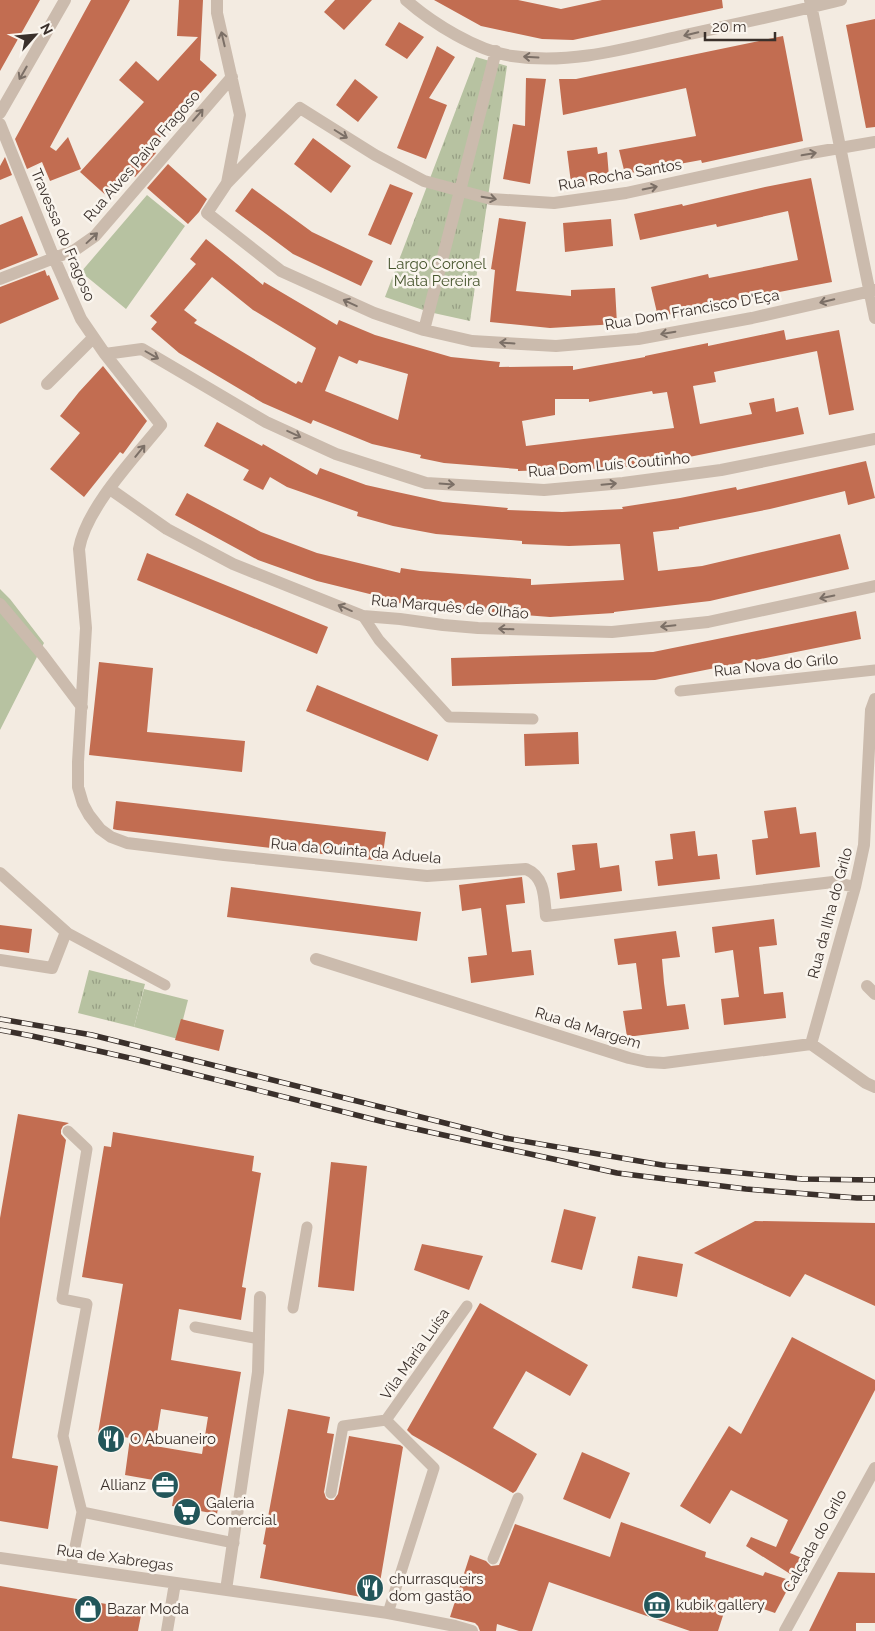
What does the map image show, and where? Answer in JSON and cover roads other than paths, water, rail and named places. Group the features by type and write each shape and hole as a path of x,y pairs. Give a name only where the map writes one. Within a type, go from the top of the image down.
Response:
{"street":[{"path":"0,113 65,0"},
{"path":"217,0 216,13 240,115 227,184"},
{"path":"406,0 423,14 476,46 511,56 564,59 611,52 811,4 841,0"},
{"path":"811,4 872,291 875,318"},
{"path":"424,330 496,51"},
{"name":"Rua Alves Paiva Fragoso","path":"0,279 84,246 95,236 232,77"},
{"name":"Rua Rocha Santos","path":"300,108 375,156 424,182 491,199 554,203 626,193 805,154 875,142"},
{"name":"Rua Dom Francisco D'Eça","path":"300,108 227,184 206,212 281,271 374,313 424,330 472,341 556,346 638,339 752,318 872,291"},
{"name":"Travessa do Fragoso","path":"0,124 54,258 81,319 105,354 161,425 110,489"},
{"path":"47,384 94,338"},
{"name":"Rua Dom Luís Coutinho","path":"105,354 142,349 266,422 336,454 426,483 544,490 613,484 721,470 875,439"},
{"path":"82,707 86,628 79,549 85,526 110,489"},
{"name":"Rua Marquês de Olhão","path":"110,489 167,529 233,564 362,616 400,619 444,626 612,632 708,622 875,586"},
{"path":"0,604 37,647 82,707"},
{"name":"Rua da Ilha do Grilo","path":"811,1044 855,887 864,845 871,710 875,700"},
{"name":"Rua da Quinta da Aduela","path":"82,707 78,787 83,804 100,829 111,837 127,843 224,856 427,876 526,868 536,875 540,881 546,916 833,882 855,887"},
{"path":"0,873 66,932 52,968 0,960"},
{"name":"Rua da Margem","path":"316,959 646,1062 664,1062 811,1044"},
{"path":"811,1044 866,1083 875,1087"},
{"path":"226,1590 258,1372 260,1297"},
{"name":"Calçada do Grilo","path":"785,1631 875,1468"},
{"name":"Rua de Xabregas","path":"0,1558 388,1613 472,1631"},
{"path":"167,1631 175,1583"}],"lane":[{"path":"362,616 379,640 449,717 534,719"},
{"name":"Rua Nova do Grilo","path":"680,691 875,670"},
{"path":"66,932 165,985"},
{"path":"68,1131 87,1149 62,1299 87,1304 63,1436 82,1512 71,1568"},
{"path":"293,1308 307,1227"},
{"name":"Vila Maria Luísa","path":"331,1493 343,1426 386,1420 467,1306"},
{"path":"194,1327 259,1339"},
{"name":"Vila Maria Luísa","path":"386,1420 434,1468 388,1613"},
{"path":"493,1559 518,1498"},
{"path":"82,1512 234,1543"}],"railway":[{"path":"0,1019 92,1035 505,1138 662,1165 802,1179 875,1180"},
{"path":"0,1030 134,1059 384,1122 617,1173 746,1189 875,1198"}],"place":[{"name":"O Abuaneiro","path":"111,1439"},
{"name":"Allianz","path":"165,1485"},
{"name":"Galeria Comercial","path":"187,1512"},
{"name":"churrasqueirs dom gastão","path":"370,1588"},
{"name":"kubik gallery","path":"657,1605"},
{"name":"Bazar Moda","path":"88,1609"}],"park label":[{"name":"Largo Coronel Mata Pereira","path":"437,272"}]}
